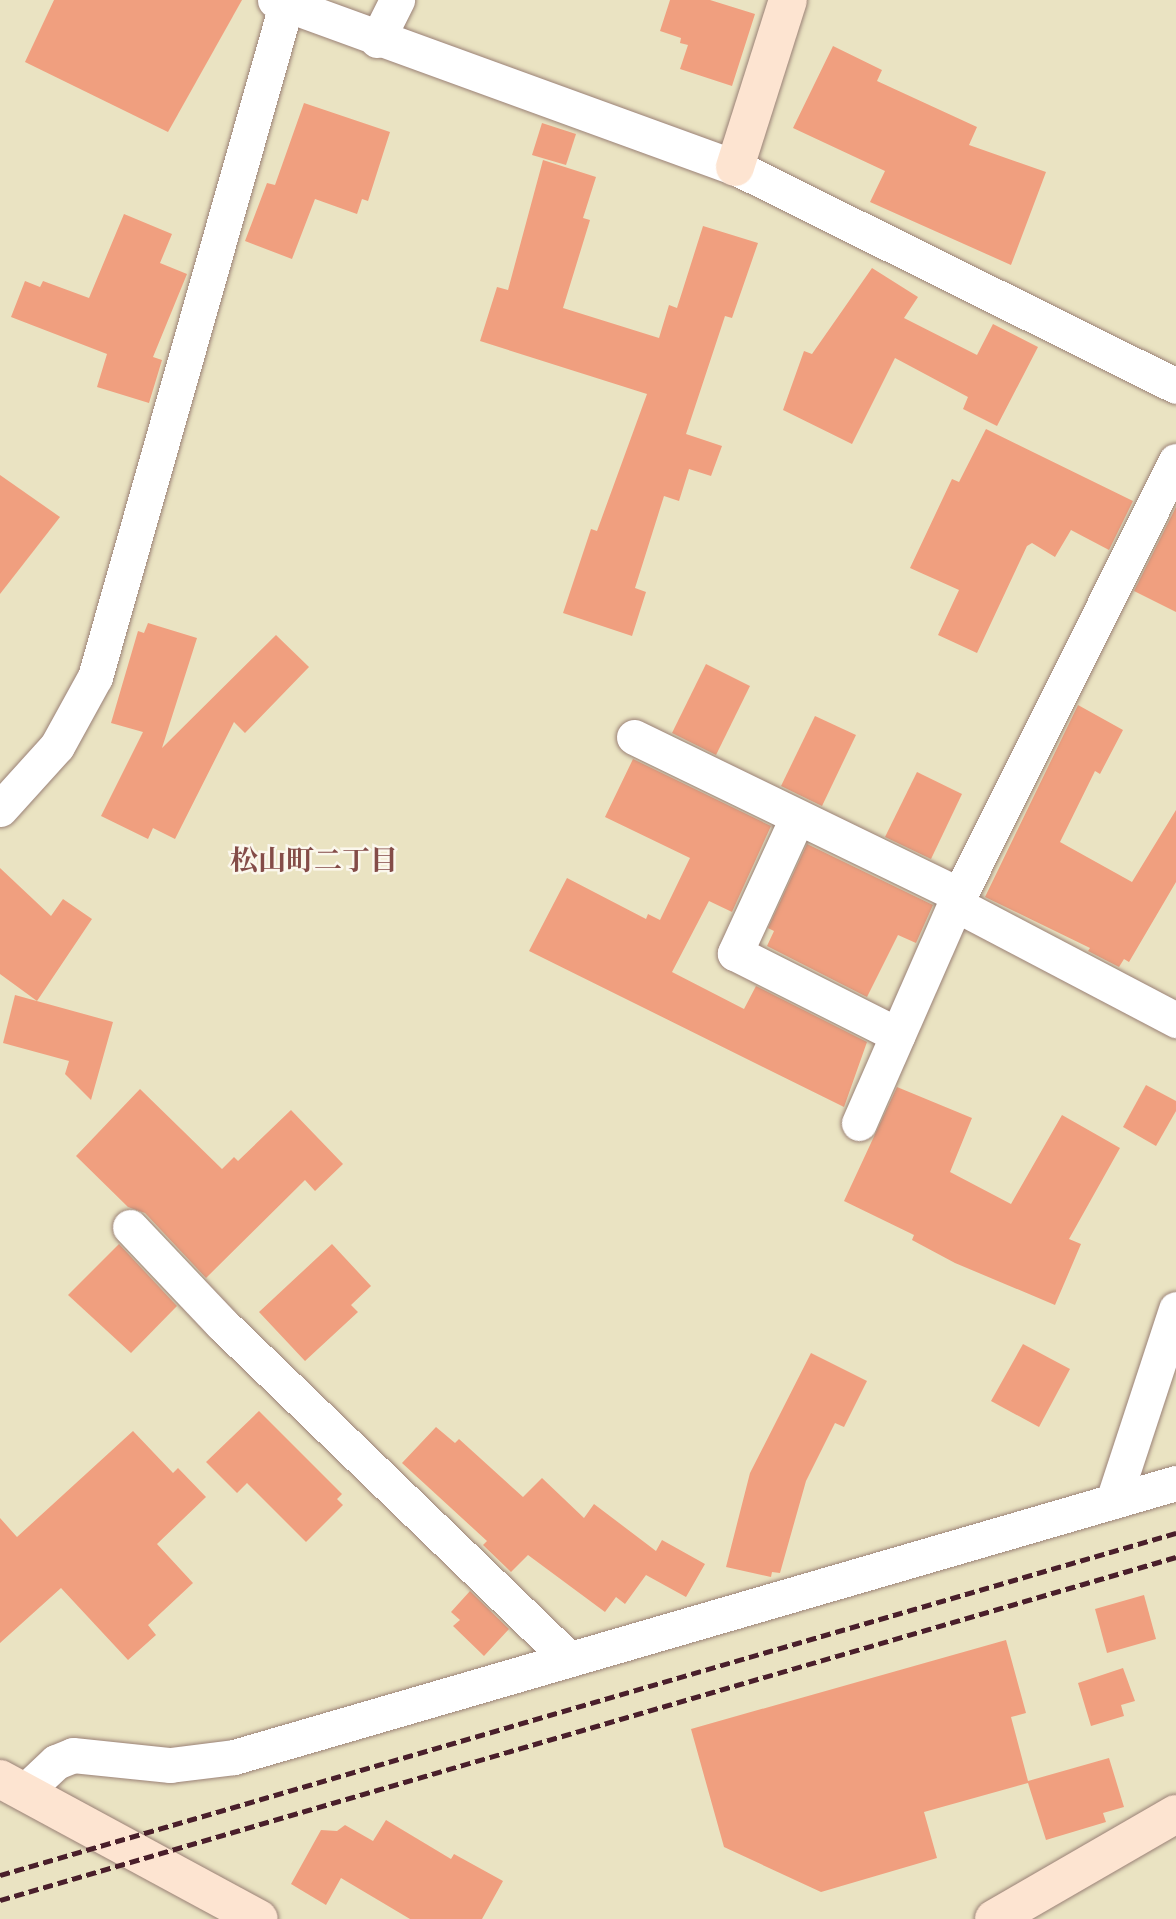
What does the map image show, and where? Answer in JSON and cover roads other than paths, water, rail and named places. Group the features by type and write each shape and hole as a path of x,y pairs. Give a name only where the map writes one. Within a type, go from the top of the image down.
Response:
{"street":[{"path":"377,40 397,0"},
{"path":"736,167 788,0"},
{"path":"0,808 57,747 95,677 281,3 377,40 736,167 1176,386"},
{"path":"859,1123 957,899 1176,461"},
{"path":"634,737 957,899 1176,1020"},
{"path":"797,818 735,953 898,1035"},
{"path":"130,1227 221,1323 568,1658"},
{"path":"1113,1501 1176,1309"},
{"path":"12,1786 73,1755 170,1765 234,1757 1176,1483"},
{"path":"12,1786 259,1919"},
{"path":"994,1919 1173,1824"}],"railway":[{"path":"0,1875 1176,1533"},
{"path":"0,1900 1176,1557"}],"district":[{"name":"松山町二丁目","path":"314,861"}]}
